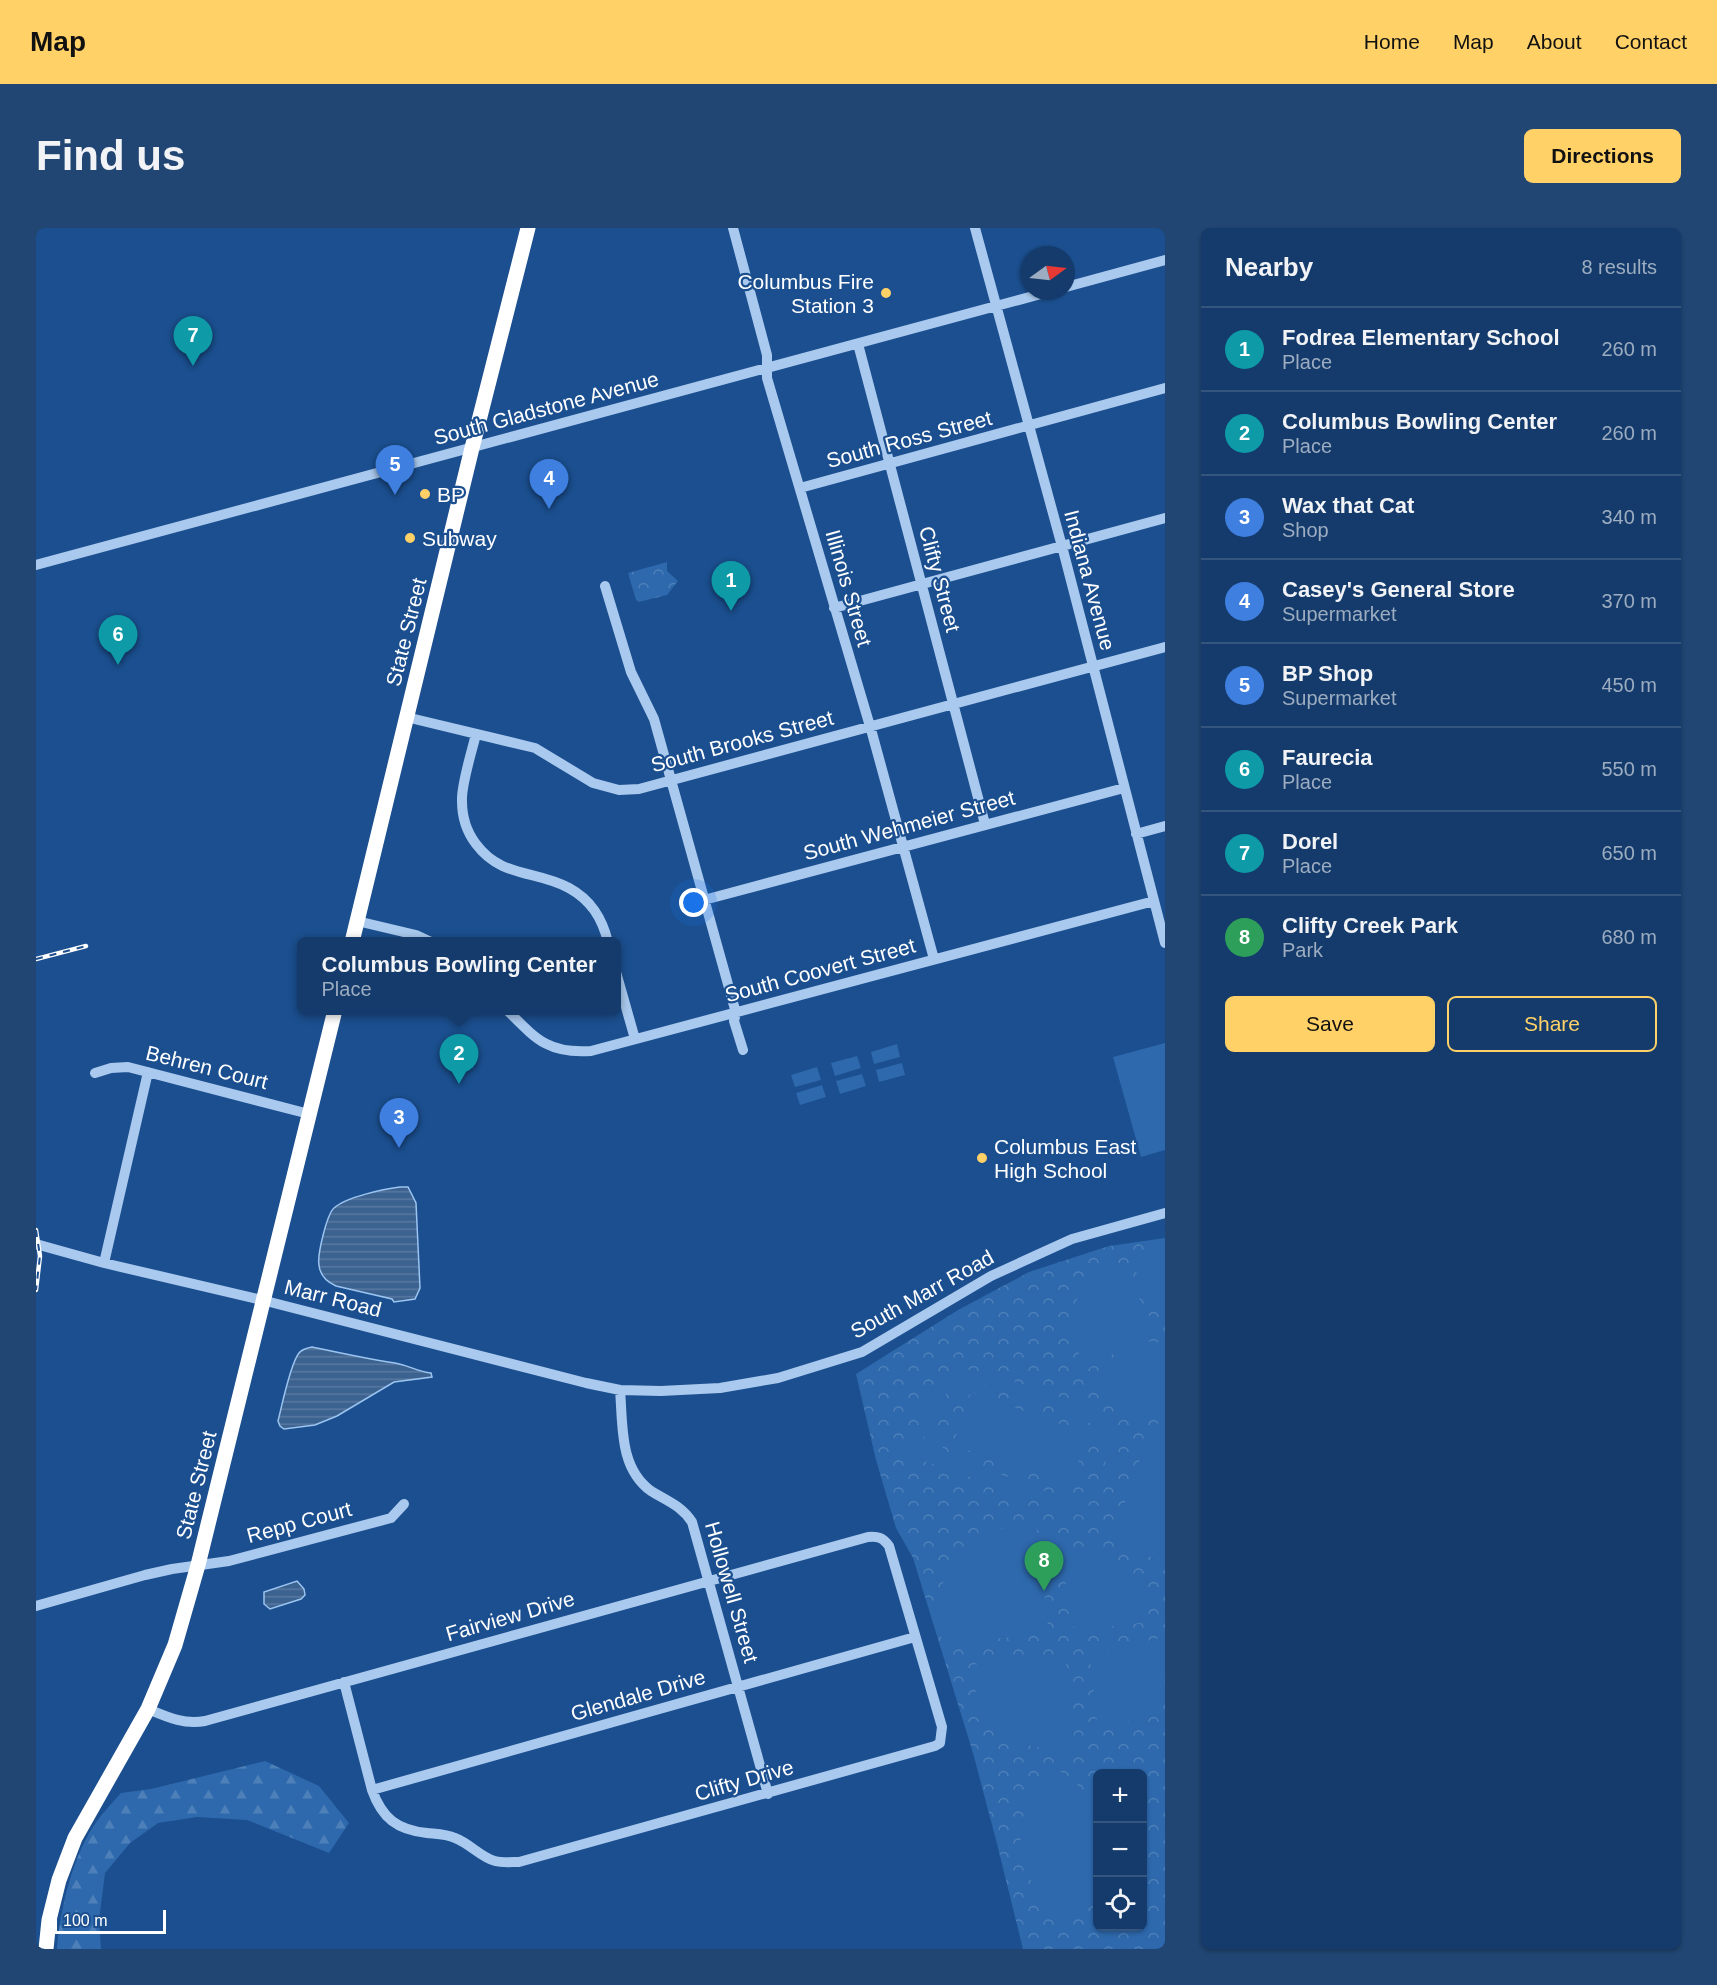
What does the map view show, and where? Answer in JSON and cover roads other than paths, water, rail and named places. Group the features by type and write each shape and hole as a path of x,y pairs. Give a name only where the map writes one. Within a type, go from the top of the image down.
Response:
{"highway":[{"name":"State Street","path":"352,937 528,228"},
{"name":"State Street","path":"46,1949 49,1920 59,1880 75,1838 148,1709 175,1645 198,1565 333,1015"}],"street":[{"name":"Illinois Street","path":"733,228 767,355 767,378 870,727 934,959"},
{"name":"Indiana Avenue","path":"975,228 1062,546 1136,834 1163,928 1165,943"},
{"path":"1075,285 1165,260"},
{"name":"South Gladstone Avenue","path":"36,565 1021,299"},
{"name":"Clifty Street","path":"858,344 985,824"},
{"name":"South Ross Street","path":"800,488 1165,388"},
{"path":"834,608 1165,518"},
{"path":"605,586 627,661 654,719 735,1013 743,1050"},
{"name":"South Brooks Street","path":"406,717 535,748 593,783 619,790 639,789 1165,647"},
{"path":"476,734 461,798 463,818 470,836 493,862 568,887 584,898 604,924 607,937"},
{"name":"South Wehmeier Street","path":"704,900 1124,788"},
{"path":"1136,834 1165,826"},
{"name":"South Coovert Street","path":"511,1015 533,1036 555,1049 573,1052 591,1051 1154,901"},
{"path":"357,921 420,937"},
{"path":"621,990 635,1040"},
{"name":"Behren Court","path":"95,1073 111,1068 128,1067 309,1114"},
{"path":"104,1263 148,1072"},
{"name":"South Marr Road","path":"620,1390 661,1391 732,1386 778,1378 862,1352 991,1276 1072,1239 1165,1213"},
{"name":"Marr Road","path":"36,1244 104,1263 262,1300 620,1390"},
{"name":"Hollowell Street","path":"620,1390 624,1448 629,1464 650,1490 687,1513 695,1530 768,1794"},
{"name":"Repp Court","path":"36,1606 145,1575 229,1561 390,1518 404,1504"},
{"name":"Fairview Drive","path":"148,1709 176,1721 196,1723 868,1537 878,1536 884,1539"},
{"name":"Clifty Drive","path":"344,1682 372,1790 384,1815 415,1832 451,1836 464,1841 494,1861 519,1862 768,1794 940,1743 942,1726 890,1546 884,1539"},
{"name":"Glendale Drive","path":"372,1790 915,1637"}],"railway":[{"path":"36,959 86,946"},
{"path":"36,1230 40,1256 36,1290"}],"place":[{"name":"Columbus Fire Station 3","path":"886,293"},
{"name":"Dorel","path":"193,366"},
{"name":"BP","path":"425,494"},
{"name":"BP Shop","path":"395,495"},
{"name":"Casey's General Store","path":"549,509"},
{"name":"Subway","path":"410,538"},
{"name":"Fodrea Elementary School","path":"731,611"},
{"name":"Faurecia","path":"118,665"},
{"name":"Columbus Bowling Center","path":"459,1084"},
{"name":"Wax that Cat","path":"399,1148"},
{"name":"Columbus East High School","path":"982,1158"},
{"name":"Clifty Creek Park","path":"1044,1591"}]}
